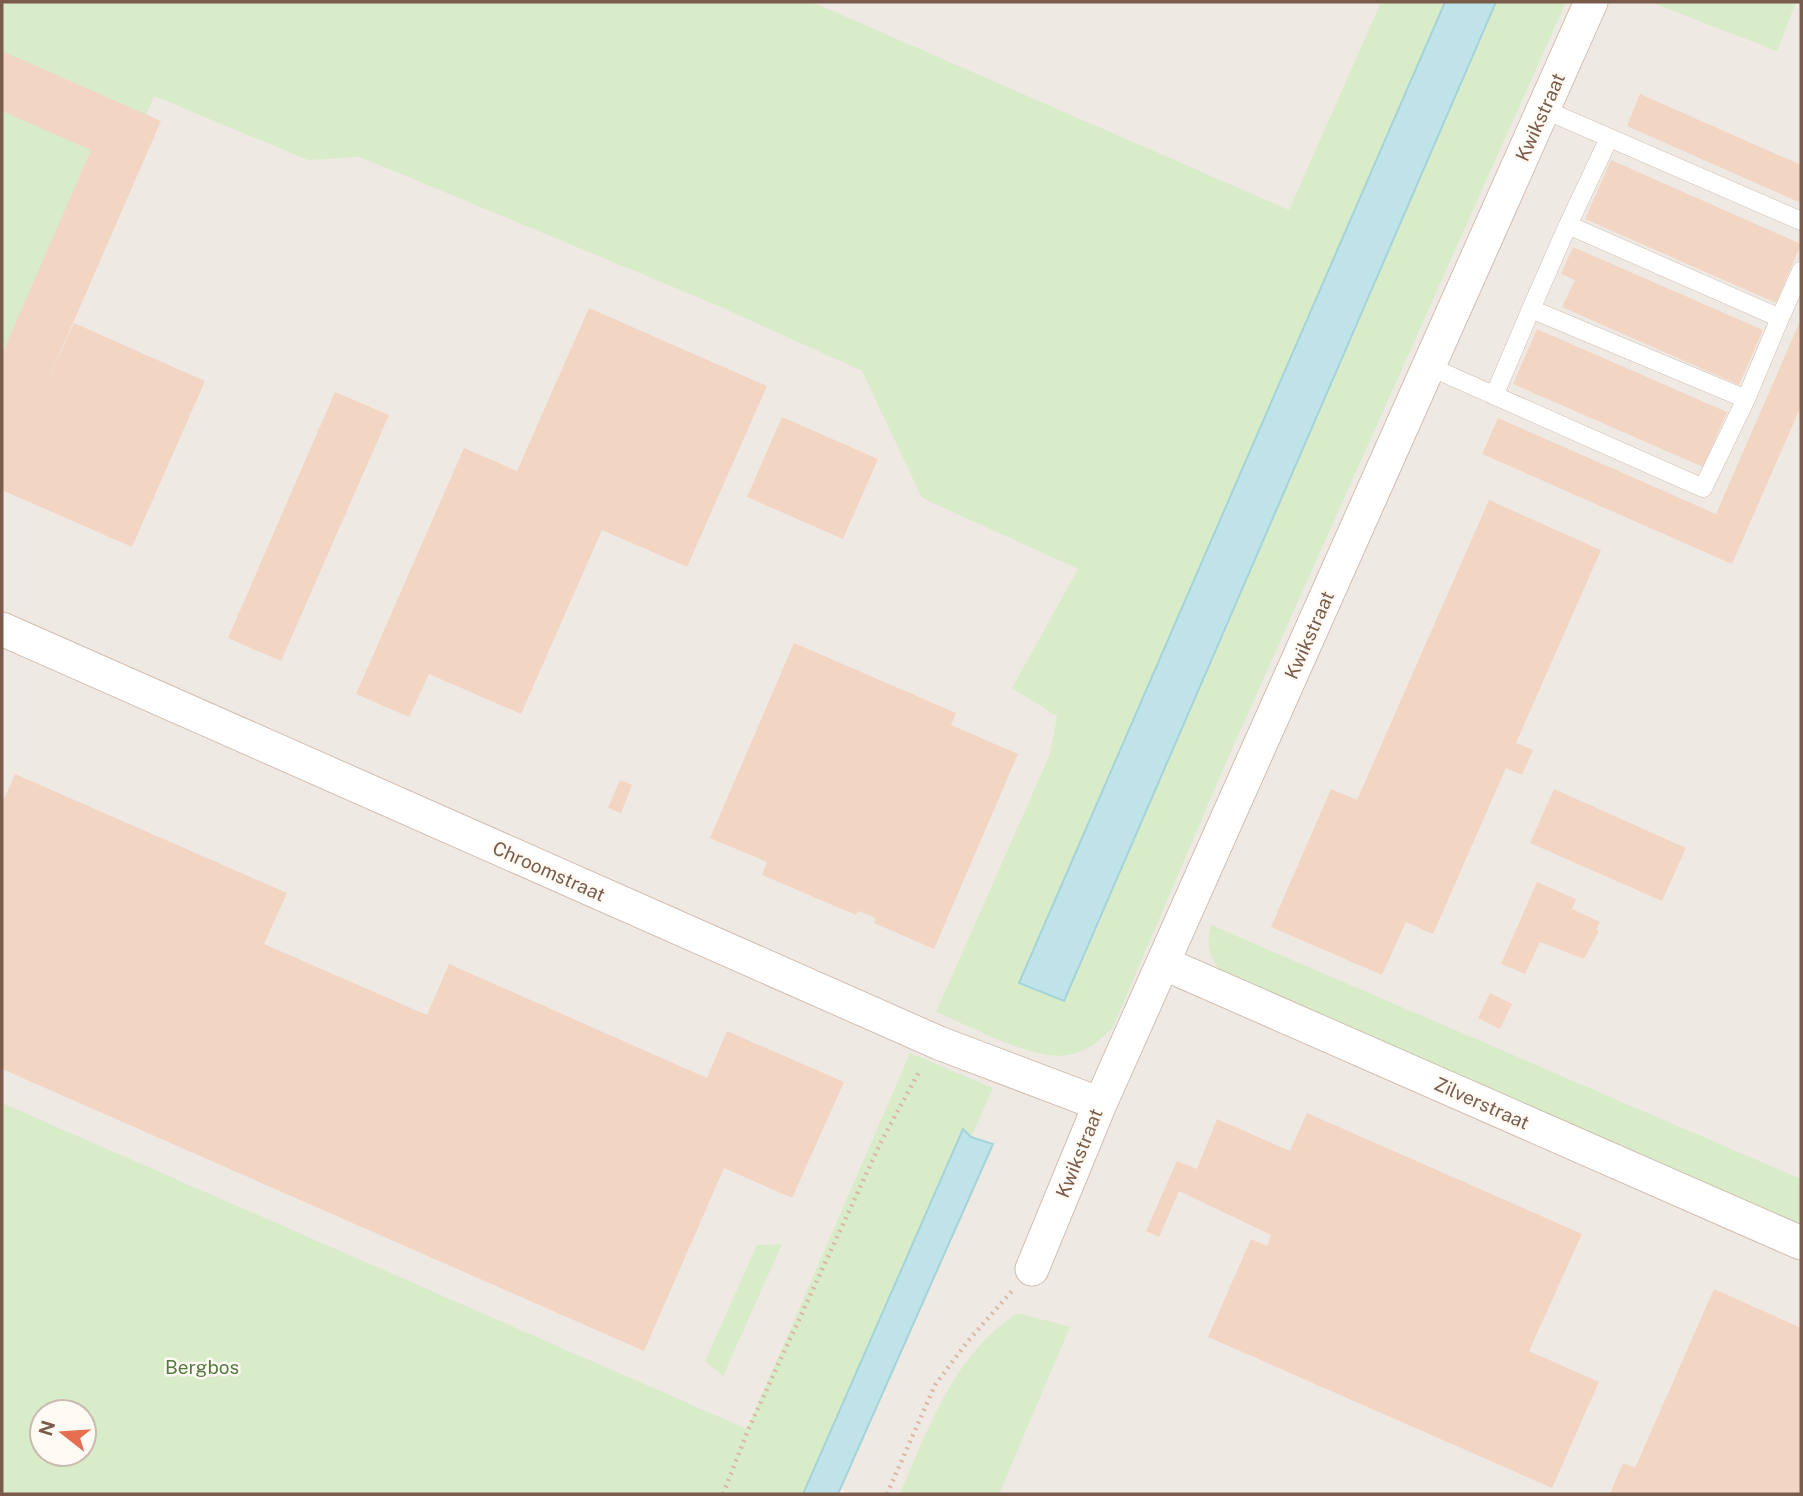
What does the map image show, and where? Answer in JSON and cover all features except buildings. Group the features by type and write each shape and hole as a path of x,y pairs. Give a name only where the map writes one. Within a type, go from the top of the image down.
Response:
{"street":[{"name":"Kwikstraat","path":"1032,1269 1100,1104 1591,2"},
{"name":"Chroomstraat","path":"2,629 939,1043 1100,1104"},
{"name":"Zilverstraat","path":"1163,963 1801,1243"}],"lane":[{"path":"1543,109 1801,221"},
{"path":"1494,396 1609,138"},
{"path":"1568,225 1780,318"},
{"path":"1428,366 1703,488 1746,400 1801,271"},
{"path":"1531,309 1746,400"}],"path":[{"path":"723,1494 748,1430 881,1142 909,1085 939,1043"},
{"path":"887,1494 935,1385 968,1341 1032,1269"}],"shaded area":[{"path":"2,2 1801,2 1801,1494 851,1494 2,1123"}],"green space":[{"path":"2,2 812,2 1289,210 1381,2 1445,2 1019,983 1064,1001 1496,2 1566,2 1224,767 1113,1027 1098,1041 1081,1051 1068,1055 1053,1055 1019,1048 936,1012 1050,754 1057,716 1012,688 1078,569 922,498 862,371 714,304 360,157 308,160 154,96 2,467"},
{"path":"1650,2 1796,2 1777,51"},
{"path":"1211,925 1801,1179 1801,1225 1225,977 1210,953"},
{"name":"Bergbos","path":"910,1053 993,1088 971,1137 963,1129 803,1494 2,1494 2,1103 747,1429"},
{"path":"782,1244 723,1376 705,1361 757,1245"},
{"path":"1018,1313 1070,1327 999,1494 900,1494 933,1418 960,1370 996,1329"}],"water":[{"path":"1445,2 1496,2 1064,1001 1019,983"},
{"path":"963,1129 971,1137 993,1144 838,1494 803,1494"}]}
